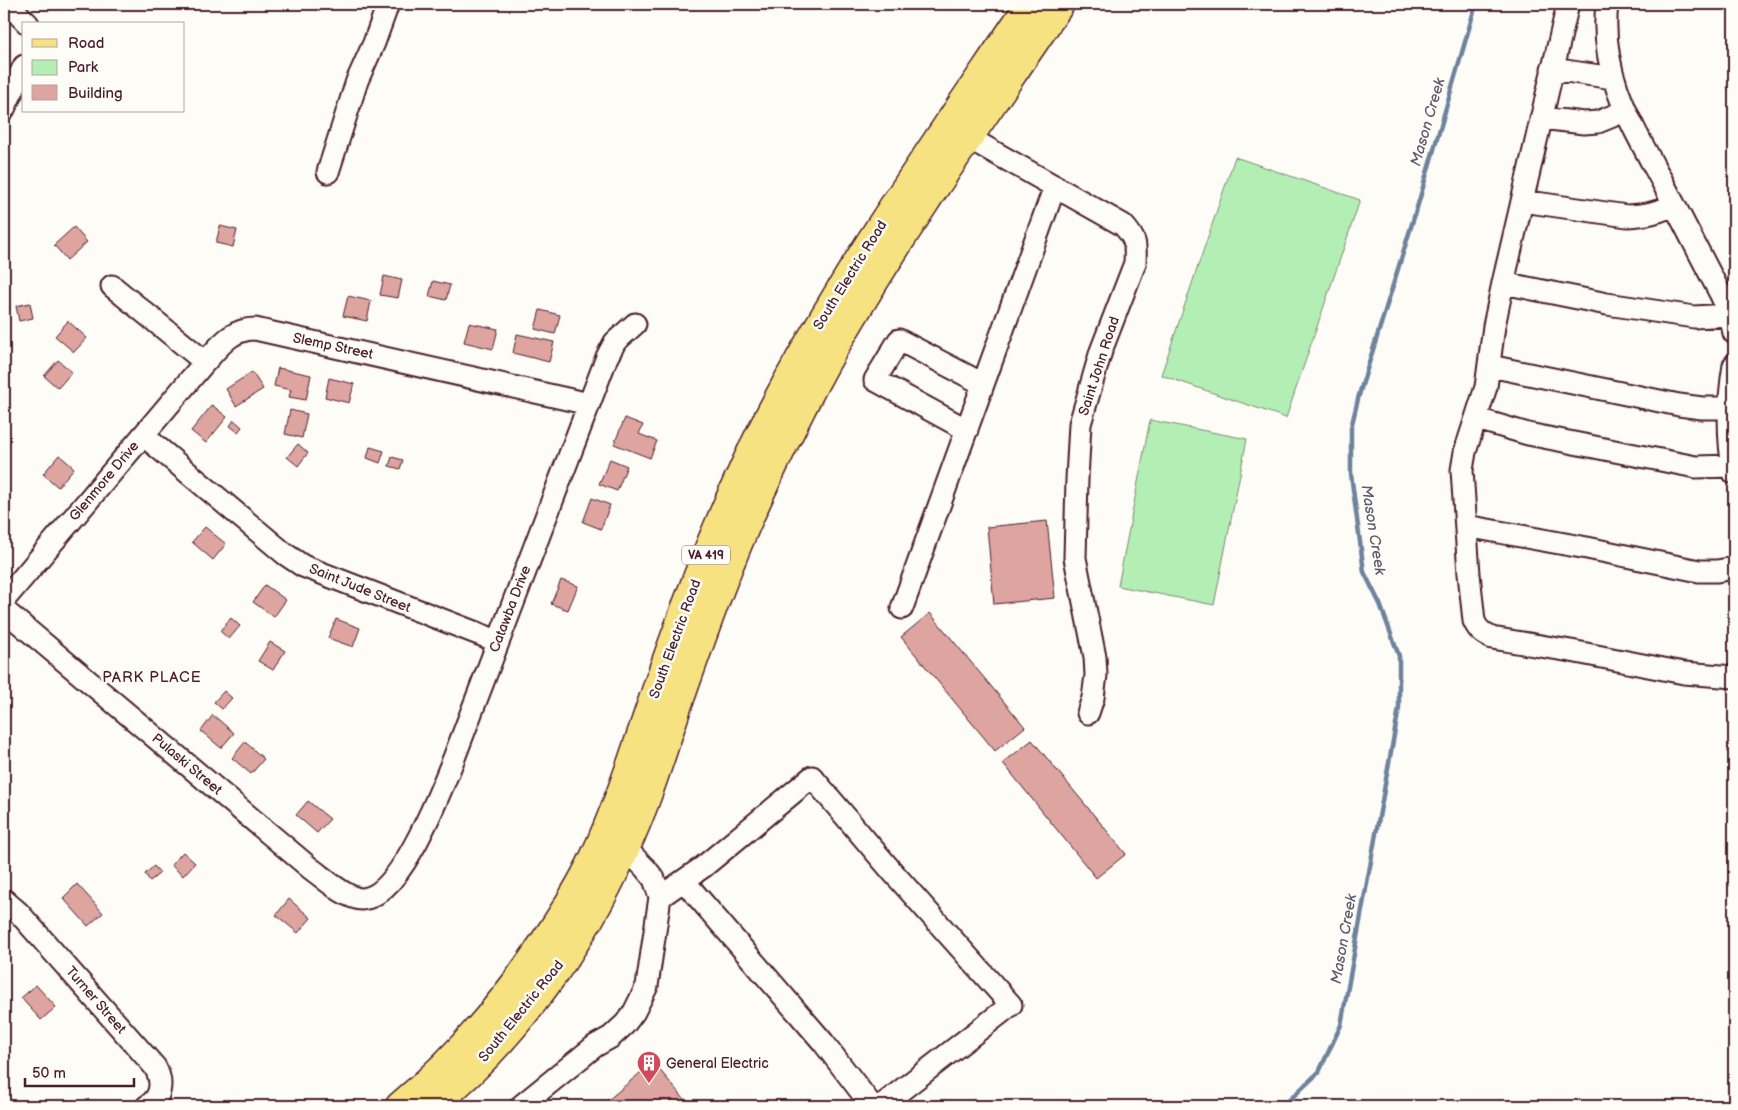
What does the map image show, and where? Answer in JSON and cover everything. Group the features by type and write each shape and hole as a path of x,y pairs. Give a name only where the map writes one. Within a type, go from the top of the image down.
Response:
{"main road":[{"name":"South Electric Road","path":"400,1106 454,1056 513,988 568,906 591,864 615,842 644,805 707,621 744,527 766,481 806,398 842,333 892,253 1030,4"},
{"name":"South Electric Road","path":"959,130 1060,4"},
{"name":"South Electric Road","path":"432,1106 469,1073 499,1042 540,993 561,964 587,921 615,842"}],"street":[{"path":"8,4 26,22"},
{"path":"328,172 357,81 374,43 388,4"},
{"path":"1568,4 1503,283 1494,326 1486,387 1465,452 1462,470 1474,621 1477,628 1492,638 1684,673 1734,677"},
{"path":"1607,4 1605,31 1607,55 1625,111 1674,204 1732,324"},
{"path":"1552,69 1613,78"},
{"path":"4,109 22,70"},
{"path":"1541,118 1584,123 1598,122 1625,111"},
{"name":"Saint John Road","path":"959,130 1123,225 1133,236 1136,248 1135,263 1101,351 1080,424 1075,558 1095,657 1096,674 1093,698 1088,713"},
{"path":"902,608 1055,186"},
{"path":"1522,201 1627,216 1644,216 1663,211 1674,204"},
{"path":"1503,283 1607,304 1732,324"},
{"path":"112,286 205,362"},
{"name":"Catawba Drive","path":"380,893 395,876 413,849 428,820 454,758 497,641 607,357 615,342 635,324"},
{"name":"Slemp Street","path":"205,362 226,338 238,332 256,330 589,404"},
{"path":"967,430 874,380 899,340 983,384"},
{"name":"Glenmore Drive","path":"4,600 205,362"},
{"path":"1477,419 1528,434 1696,467 1734,470 1729,431 1729,408 1734,365"},
{"path":"1490,366 1678,405 1702,408 1729,408"},
{"name":"Saint Jude Street","path":"143,435 285,554 303,566 497,641"},
{"path":"1466,526 1699,571 1717,572 1734,568"},
{"name":"Pulaski Street","path":"4,610 310,868 350,896 364,899 380,893"},
{"path":"660,898 703,867 812,777 890,869 1011,1005 881,1106"},
{"path":"521,1106 596,1046 611,1037 625,1024 634,1012 646,986 660,898 654,879 615,842"},
{"path":"684,880 823,1042 872,1106"},
{"name":"Turner Street","path":"4,900 19,913 155,1067 159,1075 160,1089 156,1098 146,1106"}],"green space":[{"path":"1235,157 1360,200 1286,418 1161,375"},
{"path":"1150,420 1247,439 1214,605 1118,586"}],"building":[{"path":"220,226 237,230 233,247 216,243"},
{"path":"74,227 87,242 67,260 54,245"},
{"path":"384,276 402,280 398,298 380,295"},
{"path":"433,281 450,285 446,300 429,296"},
{"path":"348,296 371,301 367,321 343,316"},
{"path":"30,303 33,318 19,321 16,306"},
{"path":"540,310 560,315 555,334 535,329"},
{"path":"68,321 87,338 74,352 55,336"},
{"path":"469,323 498,329 493,349 464,342"},
{"path":"517,334 554,342 549,362 513,353"},
{"path":"58,360 72,372 58,388 44,376"},
{"path":"278,368 311,375 306,400 289,397 291,390 274,386"},
{"path":"252,372 263,389 236,406 226,389"},
{"path":"329,378 354,384 349,403 325,397"},
{"path":"212,405 227,417 206,443 191,431"},
{"path":"290,410 307,414 302,438 285,434"},
{"path":"625,418 643,425 639,434 657,441 650,458 614,444"},
{"path":"234,420 242,427 238,432 230,426"},
{"path":"298,444 308,453 298,466 287,457"},
{"path":"370,447 384,451 380,463 367,458"},
{"path":"59,455 74,468 58,487 43,474"},
{"path":"392,457 403,460 400,469 389,466"},
{"path":"610,459 627,466 617,491 599,484"},
{"path":"592,498 610,505 601,529 583,522"},
{"path":"1047,521 1055,598 994,604 987,527"},
{"path":"205,527 226,544 213,560 192,542"},
{"path":"561,580 578,586 568,610 551,604"},
{"path":"265,585 286,600 274,617 253,602"},
{"path":"930,613 1025,727 995,751 901,637"},
{"path":"231,618 240,626 229,639 220,631"},
{"path":"336,619 360,628 353,647 328,638"},
{"path":"270,642 285,651 273,670 258,661"},
{"path":"224,691 232,698 222,709 214,702"},
{"path":"213,715 234,733 221,748 201,731"},
{"path":"1032,740 1126,854 1096,878 1003,763"},
{"path":"245,742 264,759 251,774 232,758"},
{"path":"308,801 330,819 317,833 296,815"},
{"path":"183,852 195,863 183,876 171,865"},
{"path":"154,866 160,873 150,881 145,874"},
{"path":"77,884 103,913 88,926 63,898"},
{"path":"289,899 311,918 298,933 276,915"},
{"path":"36,985 56,1007 41,1020 21,998"},
{"name":"General Electric","path":"653,1062 690,1106 601,1106"}],"waterway":[{"name":"Mason Creek","path":"1283,1106 1319,1072 1341,1025 1399,708 1399,656 1380,604 1364,572 1351,474 1351,428 1359,395 1419,201 1476,4"}],"place":[{"name":"General Electric","path":"649,1084"}],"district":[{"name":"PARK PLACE","path":"152,677"}]}
